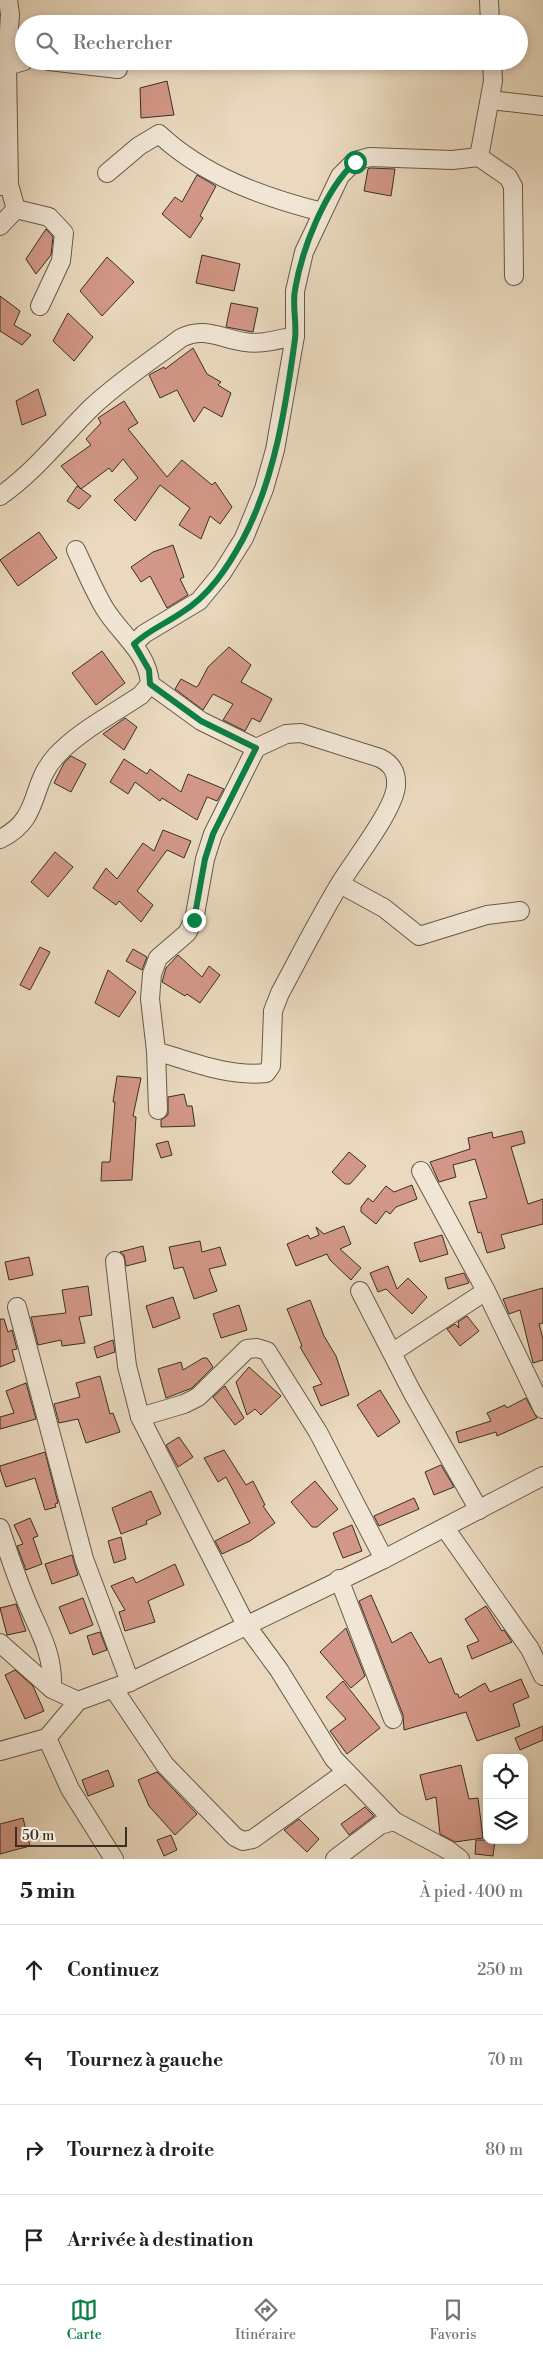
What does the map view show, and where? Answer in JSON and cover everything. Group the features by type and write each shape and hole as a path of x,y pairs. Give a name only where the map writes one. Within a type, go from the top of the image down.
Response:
{"street":[{"path":"8,0 10,14 5,185 16,209"},
{"path":"489,0 490,15"},
{"path":"7,66 15,64"},
{"path":"479,157 493,81 492,70"},
{"path":"490,100 543,106"},
{"path":"107,174 139,146 159,134 178,152 224,179 278,200 322,212"},
{"path":"134,644 144,634 199,601 222,574 244,538 264,489 275,450 295,336 294,291 304,252 340,176 355,162 370,157 452,160 479,157 508,177 513,186 514,276"},
{"path":"0,226 16,209"},
{"path":"16,209 49,217 64,233 61,261 40,306"},
{"path":"0,496 34,469 93,406 124,380 181,338 191,333 206,332 246,342 262,342 295,336"},
{"path":"0,840 15,832 25,822 54,757 68,744 141,695 150,684 149,670 134,644 105,609 76,550"},
{"path":"150,684 201,721 256,748"},
{"path":"156,1051 218,1070 250,1075 266,1073 271,1066 273,1011 280,993 340,884 390,805 396,786 395,773 391,764 380,758 301,733 286,734 256,748 213,834 205,859 194,920 187,933 158,958 152,974 150,999 156,1051 158,1110"},
{"path":"340,884 384,908 418,936 487,915 520,911"},
{"path":"421,1172 486,1291 543,1409"},
{"path":"115,1262 127,1366 140,1417 246,1625 278,1670 334,1759 394,1821 448,1850 460,1859"},
{"path":"360,1291 412,1392 479,1510"},
{"path":"393,1352 486,1291"},
{"path":"17,1307 84,1559 130,1682"},
{"path":"140,1417 184,1404 198,1396 247,1349 268,1350 318,1432 384,1559"},
{"path":"0,1751 47,1738 78,1701 130,1682 384,1559 543,1476"},
{"path":"0,1528 22,1591 50,1655 53,1670 52,1689"},
{"path":"445,1528 530,1649 543,1676"},
{"path":"339,1580 393,1719"},
{"path":"0,1643 52,1689 78,1701"},
{"path":"113,1688 165,1765 235,1837 243,1841 253,1839 346,1772"},
{"path":"47,1738 70,1789 114,1859"},
{"path":"335,1859 380,1825 394,1821"}],"building":[{"path":"167,81 174,115 141,118 140,88"},
{"path":"368,169 395,169 391,196 364,191"},
{"path":"197,175 216,186 200,216 203,218 190,238 162,214 175,197 182,202"},
{"path":"46,229 53,237 51,255 36,274 26,259"},
{"path":"202,255 240,264 234,291 196,283"},
{"path":"107,257 134,282 102,316 80,291"},
{"path":"0,296 20,311 14,325 31,335 22,345 0,331"},
{"path":"231,303 258,308 253,332 226,327"},
{"path":"68,313 93,337 74,361 53,341"},
{"path":"193,348 207,374 221,382 218,385 231,393 222,417 204,407 194,422 177,390 160,398 149,375 164,367 165,369"},
{"path":"38,389 46,415 22,425 16,401"},
{"path":"124,401 138,423 128,429 167,477 182,460 212,485 215,482 232,507 220,524 210,516 201,539 179,525 190,508 160,485 135,521 114,500 138,478 123,459 112,472 109,468 81,489 61,466 91,445 86,439 101,423 98,418"},
{"path":"77,486 91,496 79,509 67,501"},
{"path":"39,532 57,558 18,586 0,560"},
{"path":"173,545 184,577 180,579 188,595 167,608 150,576 141,582 131,567 153,552"},
{"path":"229,647 251,665 241,682 272,699 260,722 252,718 245,731 223,720 233,704 213,694 203,710 175,689 181,679 196,687 198,686 208,667"},
{"path":"102,651 125,683 96,705 72,673"},
{"path":"125,718 137,727 124,750 103,734"},
{"path":"71,756 86,764 71,792 54,783 64,763"},
{"path":"124,759 147,774 150,769 181,792 188,774 224,789 217,801 207,797 197,820 162,798 160,801 135,782 128,794 110,782"},
{"path":"163,830 191,841 184,858 167,850 137,891 153,905 141,922 119,901 116,905 93,888 106,868 117,879 143,843 154,851"},
{"path":"55,852 73,867 48,897 31,882"},
{"path":"40,947 50,952 30,990 20,985"},
{"path":"133,949 147,957 142,970 126,961"},
{"path":"178,955 202,977 209,966 220,975 200,1003 187,994 185,996 162,982 166,968"},
{"path":"108,970 136,992 119,1017 95,1003"},
{"path":"117,1076 141,1078 133,1116 136,1117 132,1180 101,1181 102,1162 110,1162 115,1102 113,1102"},
{"path":"184,1094 187,1106 192,1106 195,1126 161,1127 161,1120 168,1115 168,1097"},
{"path":"522,1131 525,1143 511,1147 528,1204 543,1199 543,1224 501,1235 505,1248 487,1253 481,1232 478,1233 469,1202 487,1198 475,1159 453,1165 456,1177 439,1182 430,1162 470,1149 468,1138 492,1132 493,1138"},
{"path":"168,1141 172,1155 161,1158 156,1144"},
{"path":"349,1152 366,1166 350,1184 345,1184 332,1172"},
{"path":"412,1185 417,1199 396,1207 390,1214 386,1211 376,1224 361,1212 361,1207 368,1198 373,1202 386,1186 394,1192"},
{"path":"344,1226 351,1244 340,1249 361,1268 351,1280 330,1260 327,1254 296,1266 287,1244 308,1235 310,1239 319,1235 316,1227 324,1234"},
{"path":"442,1235 448,1254 420,1262 414,1243"},
{"path":"200,1241 202,1252 220,1247 226,1265 209,1269 217,1291 194,1299 183,1267 174,1269 169,1247"},
{"path":"143,1246 146,1261 126,1266 124,1255 120,1252"},
{"path":"29,1257 33,1275 9,1280 5,1262"},
{"path":"388,1266 397,1289 408,1278 427,1297 412,1314 386,1289 378,1292 370,1273"},
{"path":"464,1273 469,1283 448,1289 445,1278"},
{"path":"88,1286 92,1315 79,1317 85,1343 62,1346 61,1340 38,1345 31,1317 66,1313 62,1290"},
{"path":"543,1288 543,1323 539,1324 543,1339 543,1360 533,1363 520,1310 509,1314 503,1299"},
{"path":"173,1297 180,1318 153,1328 146,1306"},
{"path":"310,1300 324,1336 336,1356 349,1395 321,1406 313,1387 322,1384 300,1347 302,1346 287,1309"},
{"path":"239,1305 247,1330 221,1338 213,1314"},
{"path":"467,1316 479,1331 460,1346 447,1329 455,1324 459,1328 458,1322"},
{"path":"0,1319 4,1319 8,1332 12,1330 17,1349 12,1350 15,1361 0,1367"},
{"path":"113,1340 115,1352 97,1358 94,1347"},
{"path":"203,1358 207,1358 213,1367 192,1388 166,1398 158,1369 181,1362 183,1370"},
{"path":"249,1367 281,1396 261,1415 255,1409 247,1415 236,1382"},
{"path":"100,1376 110,1414 113,1413 120,1432 86,1443 78,1419 59,1423 54,1404 80,1397 76,1383"},
{"path":"26,1383 36,1419 0,1429 0,1417 14,1413 6,1391"},
{"path":"225,1386 244,1418 235,1425 213,1397"},
{"path":"380,1390 400,1422 378,1437 357,1405"},
{"path":"526,1398 537,1418 497,1436 496,1432 459,1443 456,1432 491,1421 487,1413 505,1405 507,1408"},
{"path":"179,1437 193,1457 178,1467 166,1445"},
{"path":"224,1450 246,1485 253,1481 265,1505 263,1506 275,1523 250,1541 222,1554 215,1541 250,1523 226,1477 218,1482 204,1458"},
{"path":"45,1452 58,1503 55,1504 56,1507 45,1510 35,1478 6,1487 0,1466"},
{"path":"441,1465 454,1487 434,1495 425,1472"},
{"path":"315,1481 338,1509 317,1527 312,1527 291,1502"},
{"path":"151,1491 161,1514 146,1521 147,1524 121,1534 112,1508"},
{"path":"414,1498 419,1509 379,1526 374,1516"},
{"path":"30,1518 38,1536 33,1538 42,1564 26,1570 17,1546 23,1544 14,1525"},
{"path":"352,1525 362,1551 343,1558 333,1533"},
{"path":"121,1537 126,1559 114,1563 108,1541"},
{"path":"72,1555 78,1575 52,1584 45,1564"},
{"path":"175,1564 184,1585 148,1601 155,1622 125,1631 119,1612 125,1610 111,1586 133,1577 136,1583"},
{"path":"371,1595 392,1643 411,1632 429,1663 441,1658 455,1694 458,1694 459,1698 485,1683 490,1692 521,1679 529,1697 513,1704 520,1726 477,1741 466,1712 404,1730 403,1715 359,1601"},
{"path":"83,1598 93,1625 70,1634 59,1607"},
{"path":"16,1604 26,1631 7,1635 0,1608"},
{"path":"486,1606 502,1631 504,1630 512,1642 472,1659 467,1646 479,1641 465,1619"},
{"path":"346,1628 365,1676 351,1688 320,1652"},
{"path":"100,1632 107,1650 93,1655 87,1636"},
{"path":"15,1670 33,1686 44,1711 25,1719 5,1675"},
{"path":"343,1681 380,1728 347,1754 330,1731 346,1719 326,1697"},
{"path":"543,1726 543,1740 520,1750 515,1738"},
{"path":"461,1765 469,1799 478,1798 483,1838 455,1842 440,1834 436,1797 426,1800 420,1775"},
{"path":"108,1770 114,1786 88,1796 82,1780"},
{"path":"157,1772 197,1814 175,1835 149,1806 138,1780"},
{"path":"365,1807 374,1816 349,1835 341,1824"},
{"path":"23,1818 30,1846 0,1854 0,1824"},
{"path":"299,1819 319,1839 307,1852 284,1830"},
{"path":"171,1835 177,1850 164,1856 157,1840"},
{"path":"476,1840 483,1840 483,1844 494,1844 493,1856 475,1854"}],"route":[{"path":"194,920 205,859 213,834 256,748 201,721 150,684 149,670 134,644 144,634 199,601 222,574 244,538 264,489 275,450 295,336 294,291 304,252 340,176 355,162"}]}
